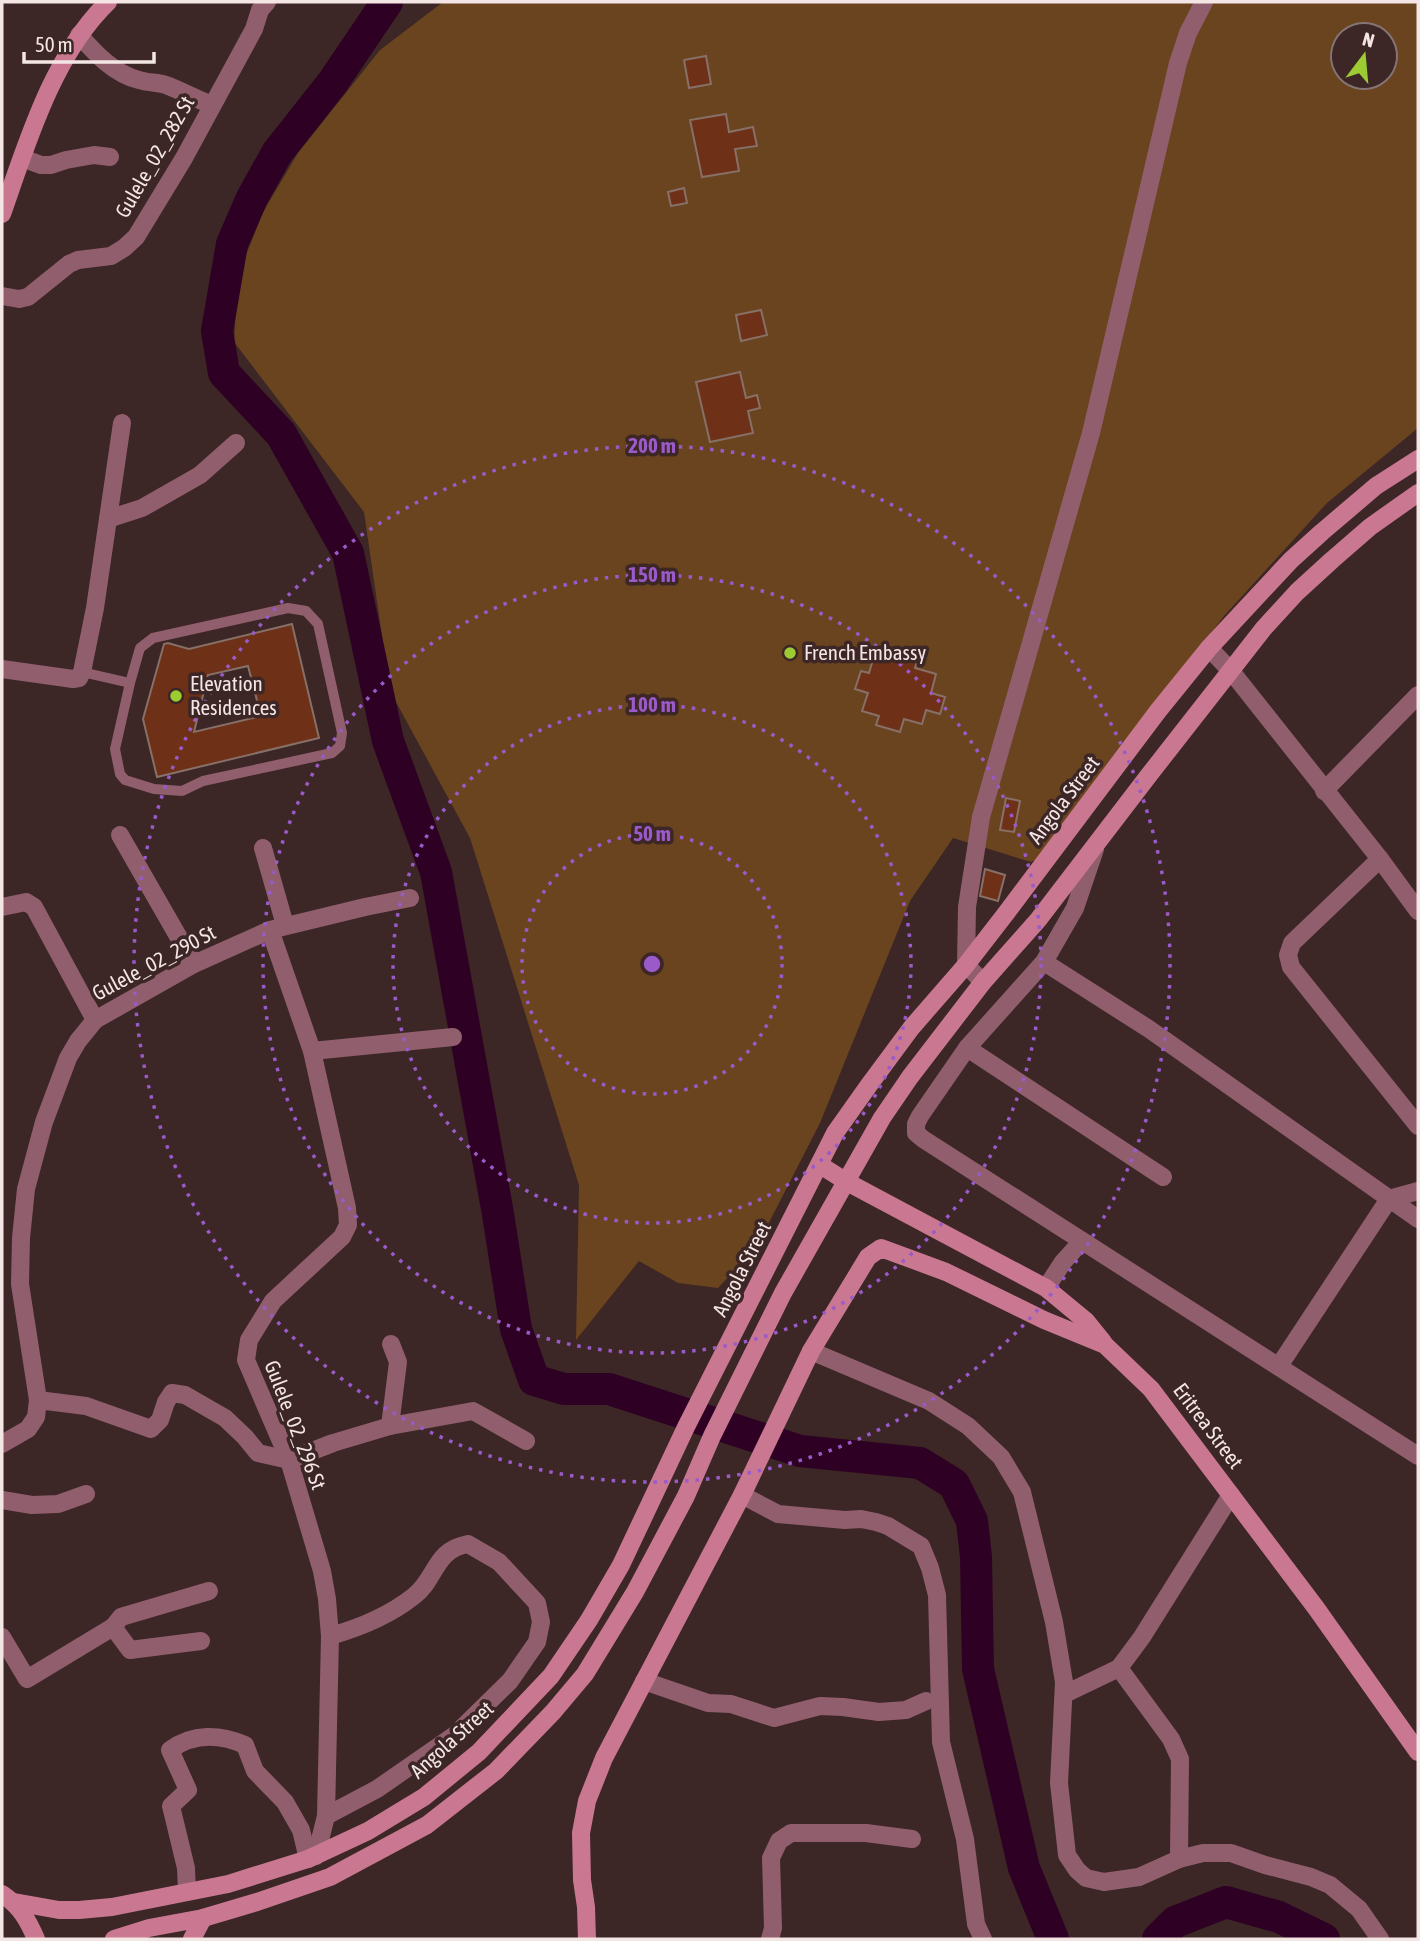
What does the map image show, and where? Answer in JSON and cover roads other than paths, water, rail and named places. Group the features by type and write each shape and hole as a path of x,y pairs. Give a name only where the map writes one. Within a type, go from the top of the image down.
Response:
{"main road":[{"path":"2,214 60,68 79,34 108,2"},
{"name":"Angola Street","path":"8,1898 59,1910 79,1910 112,1907 228,1884 312,1857 368,1831 424,1797 479,1752 551,1676 589,1620 621,1565 686,1427 835,1133 869,1084 912,1027 965,965 1209,648 1291,560 1376,486 1418,459"},
{"path":"114,1939 149,1928 203,1918 330,1877 427,1825 496,1771 553,1712 585,1674 635,1592 686,1496 712,1436 783,1293 882,1118 910,1077 983,982 1038,920 1264,628 1297,592 1370,527 1418,493"},
{"path":"820,1165 1045,1288 1086,1321 1105,1345"},
{"name":"Eritrea Street","path":"811,1350 868,1257 881,1248 946,1272 1044,1320 1105,1345 1151,1389 1316,1608 1418,1752"},
{"path":"587,1939 581,1833 587,1801 604,1758 702,1575 811,1350"},
{"path":"8,1898 28,1919 36,1939"},
{"path":"192,1939 203,1918"}],"street":[{"path":"983,982 965,965 967,907 981,817 1091,433 1178,63 1188,33 1205,2"},
{"name":"Gulele_02_282 St","path":"2,296 19,299 28,297 69,264 78,260 111,256 136,237 184,158 254,29 258,4"},
{"path":"79,34 98,57 126,75 167,86 212,104"},
{"path":"22,158 41,165 51,165 94,155 110,156"},
{"path":"2,669 73,679 79,678 82,672 95,608 122,423"},
{"path":"108,519 142,508 200,475 236,443"},
{"path":"1209,648 1231,671 1418,911"},
{"path":"1325,791 1418,695"},
{"path":"120,835 194,964"},
{"path":"1096,845 1075,908 1044,961 967,1048 920,1116 916,1133 1418,1456"},
{"name":"Gulele_02_296 St","path":"263,848 277,927 312,1051 347,1208 348,1225 342,1237 273,1301 249,1340 246,1360 289,1460 322,1570 330,1636 326,1816 312,1857"},
{"path":"1380,859 1292,943 1288,954 1291,967 1418,1126"},
{"name":"Gulele_02_290 St","path":"38,1400 20,1284 20,1238 26,1189 44,1122 68,1058 78,1041 95,1020 194,964 277,927 410,898"},
{"path":"2,907 26,902 34,907 95,1020"},
{"path":"1044,961 1149,1029 1418,1219"},
{"path":"312,1051 453,1037"},
{"path":"967,1048 1163,1177"},
{"path":"1279,1366 1389,1199 1418,1191"},
{"path":"1045,1288 1063,1262 1083,1241"},
{"path":"390,1426 397,1362 391,1344"},
{"path":"811,1350 929,1401 968,1426 1001,1457 1022,1492 1054,1622 1064,1682 1059,1783 1068,1855 1077,1870 1086,1878 1104,1882 1139,1877 1179,1859 1203,1853 1231,1853 1330,1885 1359,1909 1380,1939"},
{"path":"2,1444 28,1429 36,1418 38,1400 86,1406 151,1429 160,1420 166,1402 173,1392 185,1395 225,1418 258,1453 289,1460 390,1426 473,1410 526,1441"},
{"path":"2,1500 32,1505 58,1504 86,1494"},
{"path":"742,1495 779,1514 876,1522 888,1526 921,1546 937,1595 941,1742 965,1839 976,1924 983,1939"},
{"path":"1069,1692 1119,1668 1142,1637 1231,1495"},
{"path":"326,1816 377,1789 454,1735 510,1681 537,1642 541,1622 537,1603 499,1562 468,1544 454,1547 444,1556 417,1594 395,1610 350,1631 330,1636"},
{"path":"2,1637 27,1679 113,1627 121,1616 209,1591"},
{"path":"113,1627 130,1650 201,1641"},
{"path":"1119,1668 1171,1739 1180,1759 1179,1859"},
{"path":"644,1681 708,1703 731,1704 774,1717 820,1706 878,1712 906,1710 926,1701"},
{"path":"187,1892 186,1868 171,1806 188,1790 170,1750 181,1741 205,1737 229,1738 245,1745 255,1771 285,1802 312,1857"},
{"path":"770,1939 773,1928 771,1857 779,1841 791,1833 866,1833 912,1839"}],"lane":[{"path":"288,608 306,611 318,624 342,733 340,746 332,753 203,781 182,792 154,789 125,780 120,774 115,749 130,682 140,648 153,638 288,608"},
{"path":"82,672 130,682"}],"waterway":[{"path":"387,2 333,82 277,153 252,198 232,244 217,331 224,373 281,434 348,553 388,741 436,872 516,1329 534,1380 564,1389 609,1389 800,1451 920,1463 954,1484 972,1521 976,1557 978,1669 1024,1868 1053,1939"},
{"path":"1158,1939 1175,1922 1226,1902 1279,1917 1324,1939"}],"place":[{"name":"French Embassy","path":"790,653"},
{"name":"Elevation Residences","path":"176,696"}]}
